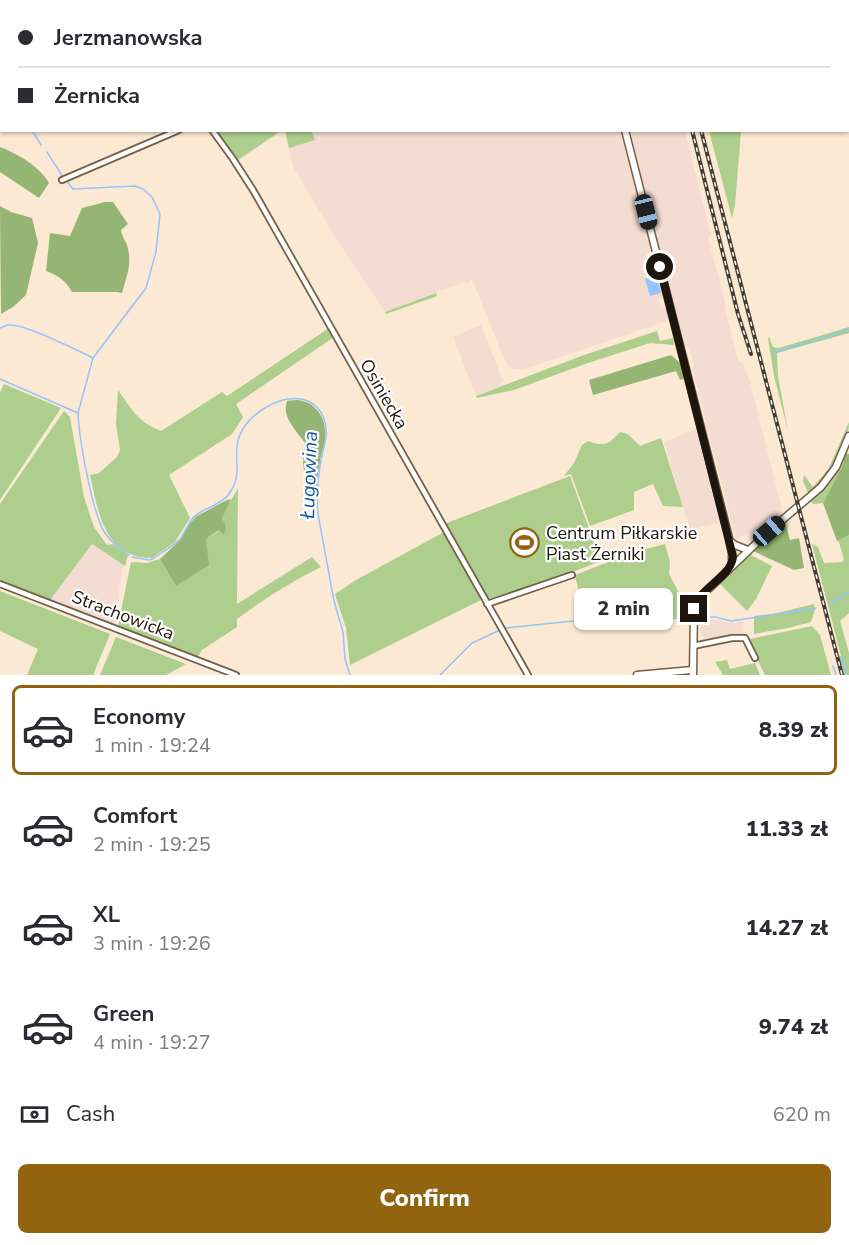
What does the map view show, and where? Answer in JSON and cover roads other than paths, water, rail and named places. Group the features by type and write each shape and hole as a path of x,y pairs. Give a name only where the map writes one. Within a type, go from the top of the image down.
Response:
{"street":[{"path":"62,180 174,132"},
{"name":"Osiniecka","path":"213,132 253,190 528,675"},
{"path":"626,132 729,540 733,557 732,565"},
{"path":"637,675 692,673 694,618 698,599 748,550 821,488 836,467 849,436"},
{"path":"729,540 748,550"},
{"path":"487,604 572,575"},
{"name":"Strachowicka","path":"0,584 236,675"},
{"path":"693,646 732,638 745,638 755,658"}],"water":[{"path":"656,276 661,293 650,296 645,279"}],"waterway":[{"path":"33,132 41,145"},
{"path":"47,152 63,177"},
{"path":"66,180 73,189 135,186 143,189 152,197 160,214 156,252 146,288 93,358 78,413"},
{"path":"0,328 9,325 26,328 93,358"},
{"path":"772,353 849,330"},
{"name":"Ługowina","path":"0,379 78,413 87,475 100,523 110,539 129,555"},
{"name":"Ługowina","path":"132,557 150,560 171,547 180,539 195,516 219,503 229,494 236,479 239,437 256,414 273,403 283,400 301,399 309,402 321,412 326,430 318,487 318,514 350,675"},
{"name":"Ługowina","path":"830,604 849,593"},
{"name":"Ługowina","path":"696,617 715,617 731,621 816,608"},
{"name":"Ługowina","path":"505,628 573,621 691,618"},
{"name":"Ługowina","path":"440,675 472,643 500,630"},
{"path":"844,657 846,675"},
{"path":"833,666 836,675"}],"railway":[{"path":"692,132 738,314 751,354"},
{"path":"702,132 842,675"}],"place":[{"name":"Centrum Piłkarskie Piast Żerniki","path":"525,543"}]}
